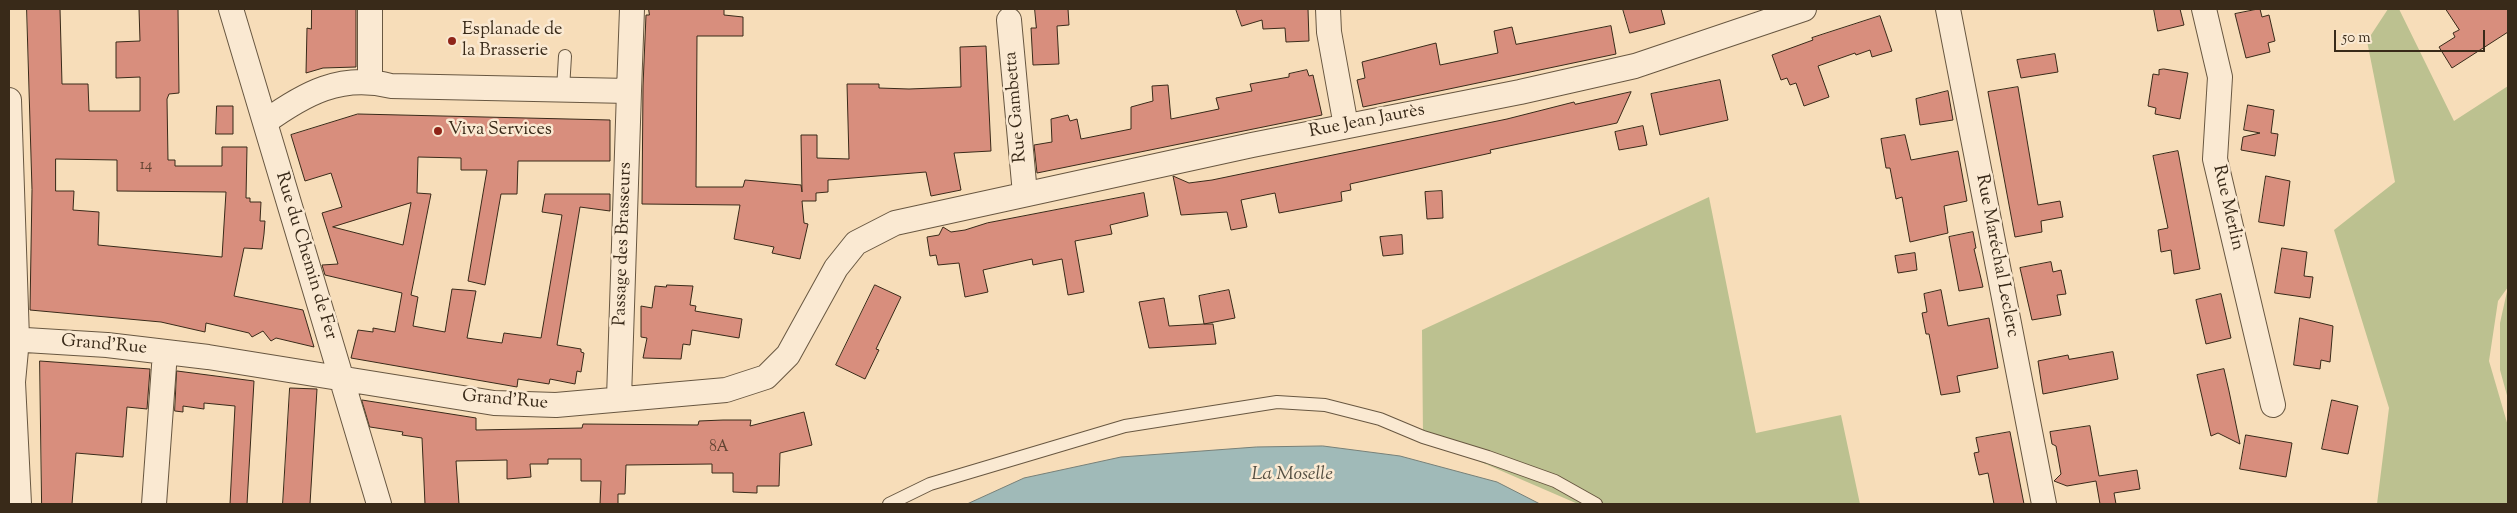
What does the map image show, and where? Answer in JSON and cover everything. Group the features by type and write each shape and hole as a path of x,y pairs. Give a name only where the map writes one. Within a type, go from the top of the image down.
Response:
{"street":[{"name":"Rue du Chemin de Fer","path":"231,9 379,504"},
{"path":"370,9 370,80"},
{"path":"265,122 298,98 320,88 370,80 391,86 629,91 632,9"},
{"path":"1328,9 1329,32 1346,126"},
{"name":"Rue Jean Jaurès","path":"924,215 1346,126 1520,92 1634,66 1804,9"},
{"name":"Rue Maréchal Leclerc","path":"1948,9 2044,504"},
{"name":"Rue Merlin","path":"2204,9 2220,77 2215,159 2273,405"},
{"name":"Rue Gambetta","path":"1009,20 1025,194"},
{"name":"Passage des Brasseurs","path":"619,398 629,91"},
{"path":"9,100 13,382 18,504"},
{"name":"Grand'Rue","path":"13,340 107,345 165,352 342,378 494,404 556,405 726,390 766,377 788,354 836,268 856,243 895,223 924,215"},
{"path":"154,504 165,352"}],"lane":[{"path":"563,89 565,56"},
{"path":"889,504 930,484 1125,426 1277,402 1325,405 1380,419 1423,437 1488,457 1555,481 1596,504"}],"green space":[{"path":"2388,9 2399,9 2454,121 2508,86 2508,287 2498,301 2489,361 2508,426 2508,504 2377,504 2389,408 2334,230 2395,182 2367,41"},
{"path":"1709,197 1756,433 1841,415 1860,504 1578,504 1423,437 1422,330"},
{"path":"2508,287 2508,399 2500,370 2500,323"}],"water":[{"name":"La Moselle","path":"1323,446 1400,456 1497,482 1540,504 967,504 1024,478 1121,457 1256,447"}],"building":[{"path":"27,9 60,9 62,84 88,84 89,111 140,111 140,77 116,78 116,42 140,41 139,9 178,9 179,93 169,94 167,99 168,160 175,160 175,166 222,166 222,147 247,147 246,198 250,198 250,202 261,202 260,221 265,221 264,234 262,249 244,248 234,296 303,310 314,347 276,338 271,341 263,331 252,337 249,333 206,323 205,332 161,322 30,310 32,190","holes":["56,159 117,160 117,191 226,192 222,257 98,245 99,212 73,210 74,191 56,191"]},
{"path":"312,9 356,9 356,67 323,68 306,73 307,28 311,29"},
{"path":"649,9 724,9 724,15 743,17 743,36 697,36 696,187 743,187 745,180 801,185 802,192 801,135 817,135 817,158 849,159 847,84 879,84 879,88 909,89 961,87 960,47 986,46 991,151 954,153 961,190 931,196 926,172 828,180 828,192 816,193 816,201 802,201 804,223 808,224 800,259 772,253 774,247 734,239 740,205 642,204 643,86 646,15 649,15"},
{"path":"1035,9 1068,9 1069,25 1057,26 1059,64 1033,65 1031,28 1036,28"},
{"path":"1236,9 1308,9 1309,41 1286,42 1285,28 1263,29 1262,20 1242,26"},
{"path":"1623,9 1661,9 1665,24 1630,33"},
{"path":"2154,9 2180,9 2184,25 2158,31"},
{"path":"2260,9 2262,17 2269,15 2275,41 2268,43 2270,52 2246,58 2235,14"},
{"path":"2446,9 2508,9 2508,32 2452,68 2439,47 2455,37 2453,33 2459,30"},
{"path":"1880,16 1892,51 1872,57 1870,50 1856,55 1855,53 1818,66 1829,97 1804,106 1796,83 1790,85 1787,78 1781,80 1772,55 1813,40 1812,38"},
{"path":"1611,26 1616,54 1363,107 1357,80 1365,78 1362,62 1436,43 1440,65 1498,53 1494,31 1512,27 1516,44"},
{"path":"2055,54 2058,72 2021,78 2017,60"},
{"path":"2164,69 2188,73 2180,119 2155,114 2156,108 2148,106 2153,74 2159,75 2159,70"},
{"path":"1307,70 1309,76 1313,75 1322,115 1037,173 1034,145 1052,142 1051,119 1068,115 1070,121 1077,119 1081,139 1131,129 1131,107 1153,101 1152,86 1168,85 1171,119 1219,109 1216,98 1252,91 1250,84 1289,77 1289,74"},
{"path":"1720,80 1728,120 1660,135 1651,94"},
{"path":"2018,87 2038,205 2060,201 2063,217 2041,221 2042,232 2015,237 1988,92"},
{"path":"1948,91 1953,120 1920,125 1916,99"},
{"path":"1631,92 1617,123 1490,150 1491,153 1350,184 1351,190 1341,192 1342,201 1279,213 1275,193 1241,200 1247,227 1231,230 1227,212 1181,215 1173,176 1189,183 1212,180 1507,119 1574,102 1575,104"},
{"path":"2248,105 2274,110 2271,133 2278,134 2275,156 2241,150 2243,137 2260,133 2244,130"},
{"path":"217,106 233,106 233,134 216,134"},
{"path":"358,114 610,120 610,161 518,161 517,194 501,194 485,285 468,281 487,170 461,170 461,158 418,157 417,193 431,194 411,295 418,297 413,326 445,332 452,289 476,291 467,338 502,343 504,333 541,338 562,215 542,212 545,194 610,194 610,211 580,207 557,345 581,349 581,352 584,353 581,372 577,371 575,384 550,379 549,384 518,379 517,387 351,358 358,330 373,332 373,328 395,332 402,293 325,275 322,265 338,264 322,213 342,207 331,173 305,181 291,135","holes":["411,203 403,245 333,227"]},
{"path":"1643,126 1647,145 1619,150 1615,132"},
{"path":"1905,135 1911,160 1958,151 1967,201 1944,206 1948,233 1910,242 1902,197 1896,199 1890,168 1886,168 1881,139"},
{"path":"2178,151 2200,269 2174,274 2171,250 2161,252 2158,230 2168,228 2153,156"},
{"path":"2266,176 2290,181 2284,226 2259,222"},
{"path":"1442,191 1443,218 1427,219 1425,192"},
{"path":"1144,193 1148,216 1110,225 1112,234 1075,241 1084,292 1068,295 1062,259 1033,265 1032,259 983,270 988,292 965,297 959,263 938,265 936,255 930,256 927,237 939,235 943,227 951,232 965,230 987,223"},
{"path":"1973,232 1976,248 1974,249 1983,287 1959,291 1949,237"},
{"path":"1402,235 1403,254 1383,256 1380,237"},
{"path":"2282,248 2307,252 2304,276 2313,277 2310,298 2275,293"},
{"path":"1915,253 1917,270 1898,273 1895,256"},
{"path":"2051,262 2053,272 2061,270 2066,294 2057,295 2061,315 2032,320 2020,268"},
{"path":"667,285 693,286 690,305 696,306 695,311 742,319 739,338 692,330 690,345 683,344 681,359 643,358 647,338 641,337 641,306 652,308 655,286 666,287"},
{"path":"875,285 901,297 876,349 879,350 865,379 836,365"},
{"path":"1229,290 1235,318 1204,324 1199,296"},
{"path":"1941,290 1948,326 1989,318 1998,368 1957,376 1960,392 1941,395 1929,334 1926,334 1922,313 1927,312 1924,294"},
{"path":"2221,294 2231,338 2206,344 2196,300"},
{"path":"1164,298 1169,326 1213,324 1216,344 1149,348 1139,302"},
{"path":"2300,318 2333,326 2330,362 2321,360 2320,369 2294,365"},
{"path":"2113,352 2118,379 2043,394 2038,361 2068,355 2069,359"},
{"path":"40,361 150,369 147,409 127,407 123,457 76,453 72,504 42,504"},
{"path":"2224,369 2240,444 2218,433 2211,436 2197,375"},
{"path":"177,371 254,381 247,504 230,504 235,406 204,403 204,409 183,406 183,412 175,411"},
{"path":"290,388 317,389 310,504 283,504"},
{"path":"362,400 476,418 476,430 582,428 583,424 698,425 699,421 723,420 751,420 750,426 804,412 812,445 780,453 779,486 757,486 757,493 733,492 733,473 712,473 712,464 626,465 625,494 618,494 618,504 600,504 601,481 581,481 581,459 548,459 548,464 530,464 531,477 507,479 507,460 456,461 459,504 425,504 422,438 402,435 403,432 370,427"},
{"path":"2332,400 2358,406 2348,454 2322,449"},
{"path":"2090,426 2099,476 2137,470 2140,489 2114,493 2116,504 2100,504 2096,481 2067,486 2054,481 2061,474 2056,446 2052,444 2050,432"},
{"path":"2010,432 2024,504 1994,504 1988,473 1979,475 1974,453 1979,452 1976,438"},
{"path":"2246,435 2292,443 2286,477 2240,469"}],"place":[{"name":"Esplanade de la Brasserie","path":"452,41"},
{"name":"Viva Services","path":"438,131"}]}
